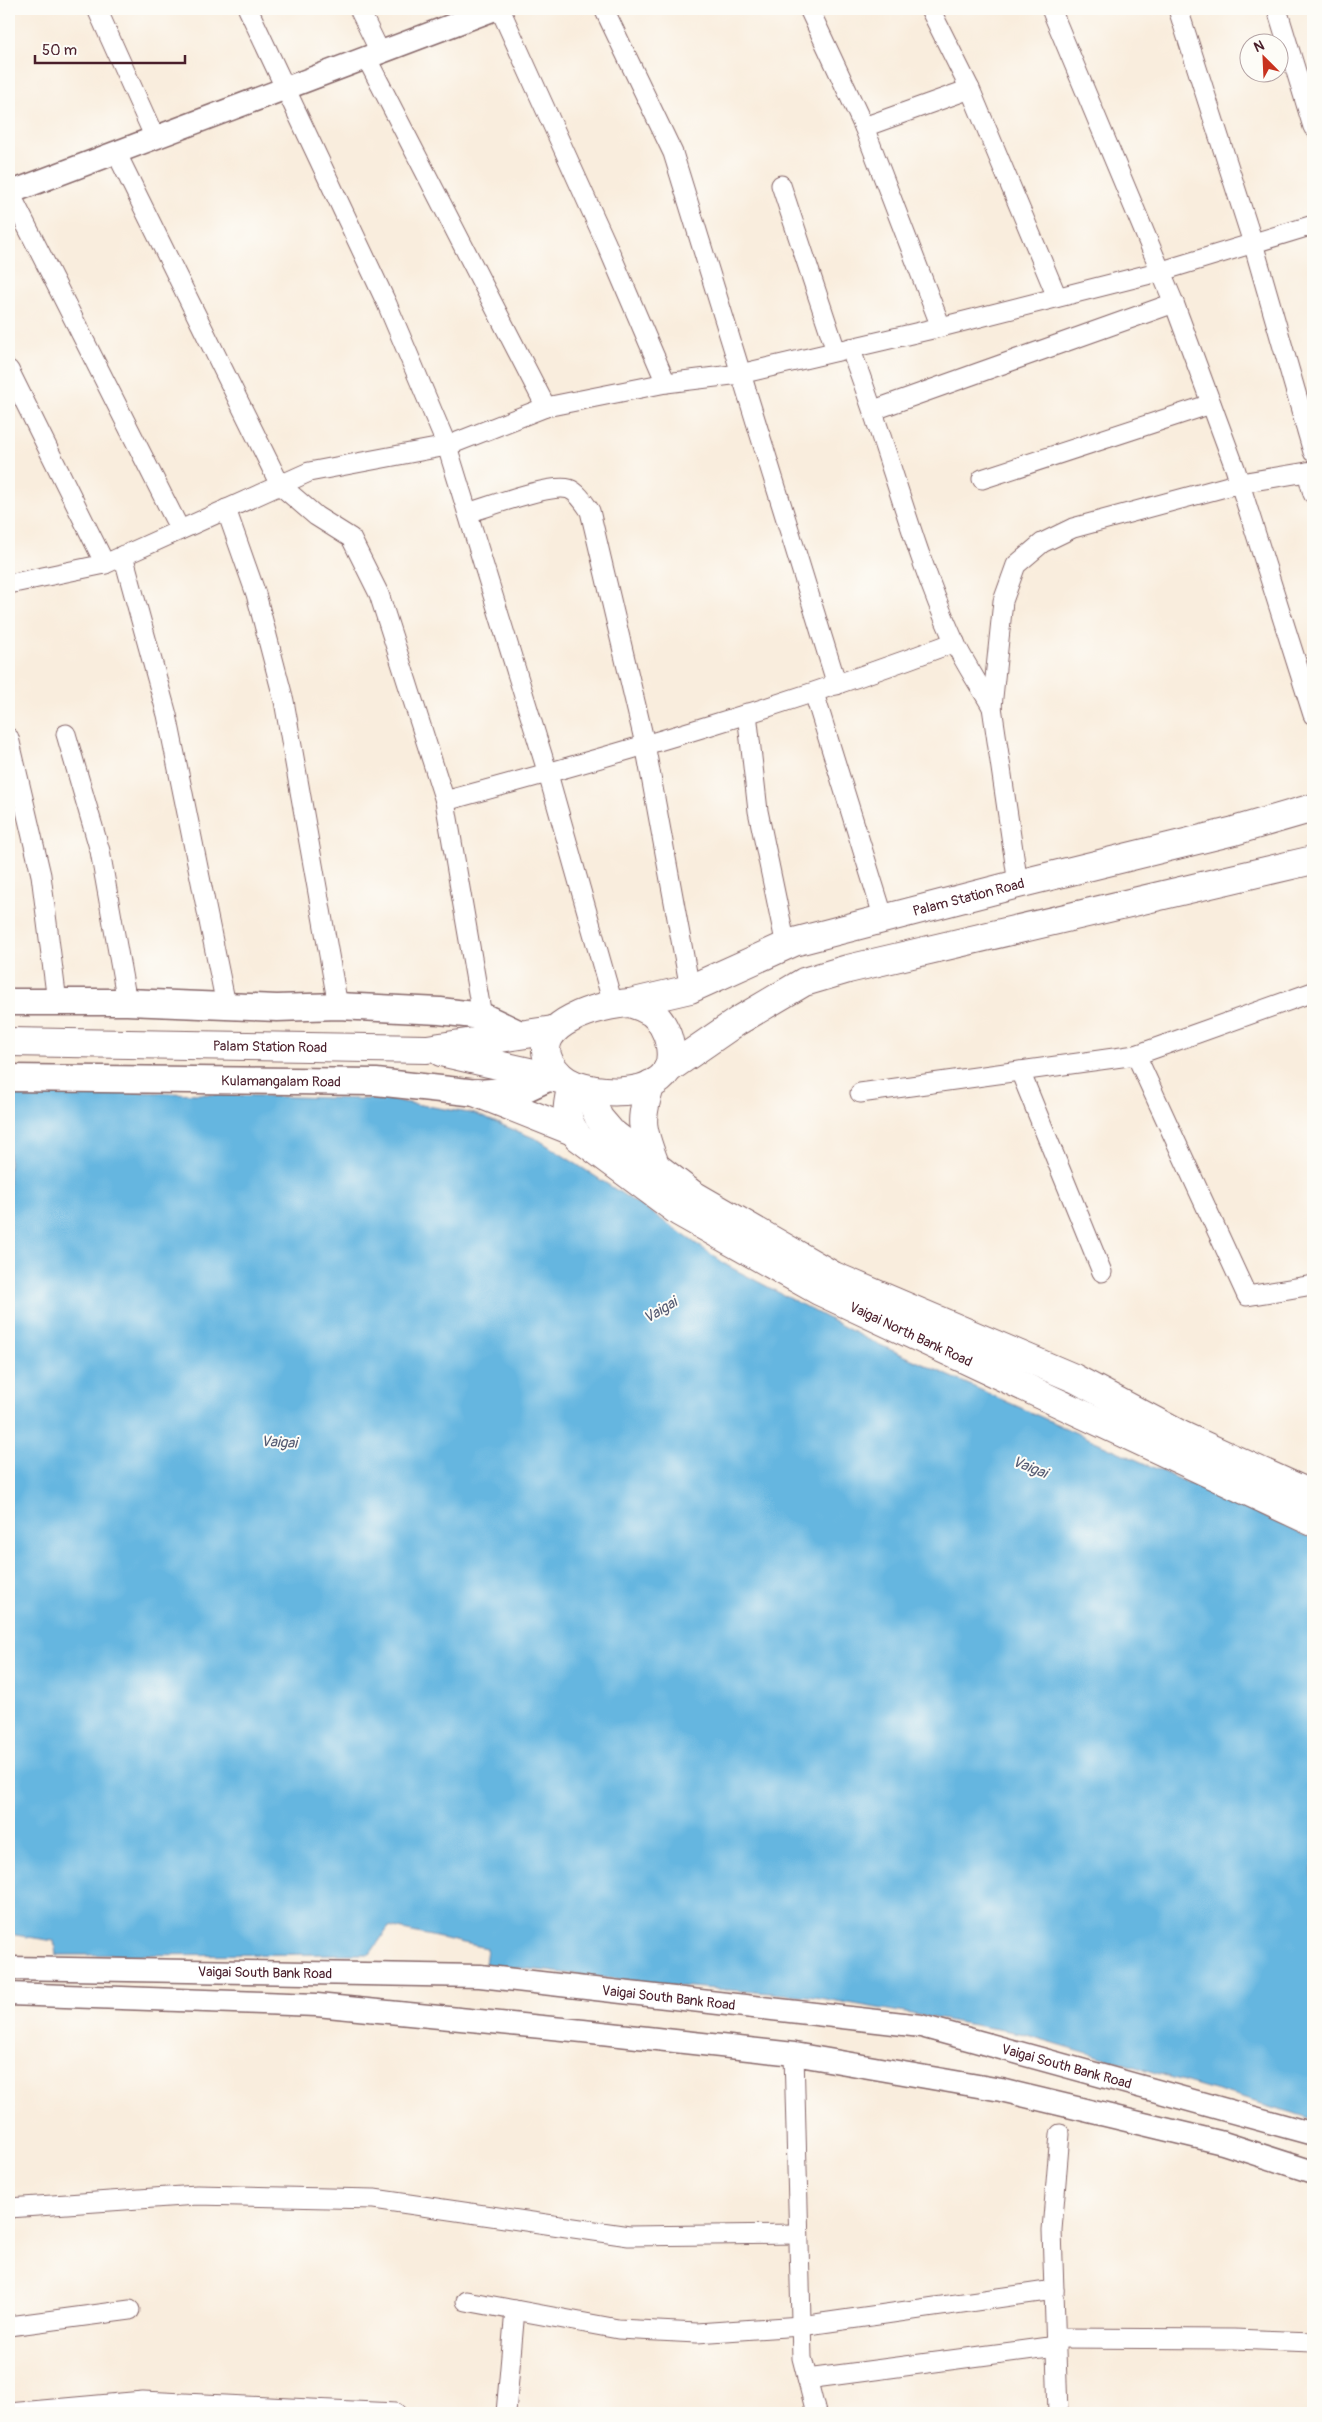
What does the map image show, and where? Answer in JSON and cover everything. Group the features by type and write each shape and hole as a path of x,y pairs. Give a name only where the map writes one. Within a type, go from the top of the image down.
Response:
{"main road":[{"name":"Palam Station Road","path":"622,1004 690,990 794,942 1234,831 1313,808"},
{"path":"656,1167 642,1122 643,1107 659,1077 670,1050 665,1030 651,1012 622,1004 576,1016 553,1030 546,1043 547,1057 568,1082 618,1091 659,1077 738,1021 804,982 848,969 1313,860"},
{"path":"9,1002 127,1002 277,1008 338,1006 440,1011 482,1016 520,1034"},
{"name":"Palam Station Road","path":"9,1042 428,1049 553,1030"},
{"name":"Palam Station Road","path":"428,1049 568,1082"},
{"name":"Kulamangalam Road","path":"9,1078 376,1082 418,1085 477,1094 522,1090 568,1082"},
{"name":"Vaigai North Bank Road","path":"568,1082 568,1123 578,1137 679,1212 819,1291 1313,1522"},
{"name":"Vaigai North Bank Road","path":"568,1082 611,1132 692,1194 834,1276 1074,1378 1183,1436 1313,1495"},
{"path":"477,1094 575,1132"}],"street":[{"path":"97,9 155,138"},
{"path":"248,9 387,304 447,446 548,774 622,1004"},
{"path":"359,9 373,54 546,407"},
{"path":"180,530 10,193 495,9"},
{"path":"500,9 606,243 666,384"},
{"path":"604,9 673,153 837,685"},
{"path":"809,9 864,127 941,327"},
{"path":"930,9 970,89 1057,297"},
{"path":"1051,9 1162,270 1212,404 1240,483 1313,715"},
{"path":"1178,9 1253,243 1313,452"},
{"path":"1277,9 1313,127"},
{"path":"864,127 970,89"},
{"path":"116,152 280,485 316,516 351,538 379,594 445,801 482,1016"},
{"path":"781,185 843,350 874,410 908,522 955,642 992,707"},
{"path":"11,578 105,564 309,472 447,446 546,407 666,384 740,374 941,327 1162,270 1313,225"},
{"path":"874,410 1174,303"},
{"path":"9,370 105,564"},
{"path":"982,479 1212,404"},
{"path":"1018,884 992,707 1003,601 1016,565 1042,543 1073,528 1240,483 1310,472 1313,494"},
{"path":"468,513 554,488 570,489 581,498 590,511 645,744 690,990"},
{"path":"226,509 256,594 284,702 338,1006"},
{"path":"124,555 167,715 226,1005"},
{"path":"445,801 548,774 814,693 955,642"},
{"path":"814,693 884,919"},
{"path":"747,713 758,811 786,946"},
{"path":"66,734 100,851 127,1002"},
{"path":"9,738 41,875 57,1002"},
{"path":"860,1093 1136,1055 1313,992"},
{"path":"1136,1055 1246,1296 1313,1285"},
{"path":"1020,1071 1102,1272"},
{"name":"Vaigai South Bank Road","path":"9,1968 480,1976 921,2026 1313,2134"},
{"name":"Vaigai South Bank Road","path":"9,1994 317,2005 583,2030 794,2054 1001,2090 1223,2143 1313,2172"},
{"path":"794,2054 802,2358 816,2413"},
{"path":"1058,2413 1052,2230 1060,2134"},
{"path":"9,2208 197,2195 374,2199 629,2236 798,2234"},
{"path":"466,2301 618,2329 696,2334 801,2326 1054,2290"},
{"path":"9,2326 130,2310"},
{"path":"506,2413 515,2310"},
{"path":"807,2379 1056,2342 1234,2339 1313,2342"},
{"path":"9,2413 143,2401 396,2413"}],"water":[{"name":"Vaigai","path":"9,1088 391,1100 475,1114 539,1140 658,1217 728,1266 867,1339 1313,1539 1313,2119 1020,2033 808,1996 677,1986 485,1964 487,1948 389,1927 370,1954 56,1955 54,1941 9,1934"}]}
